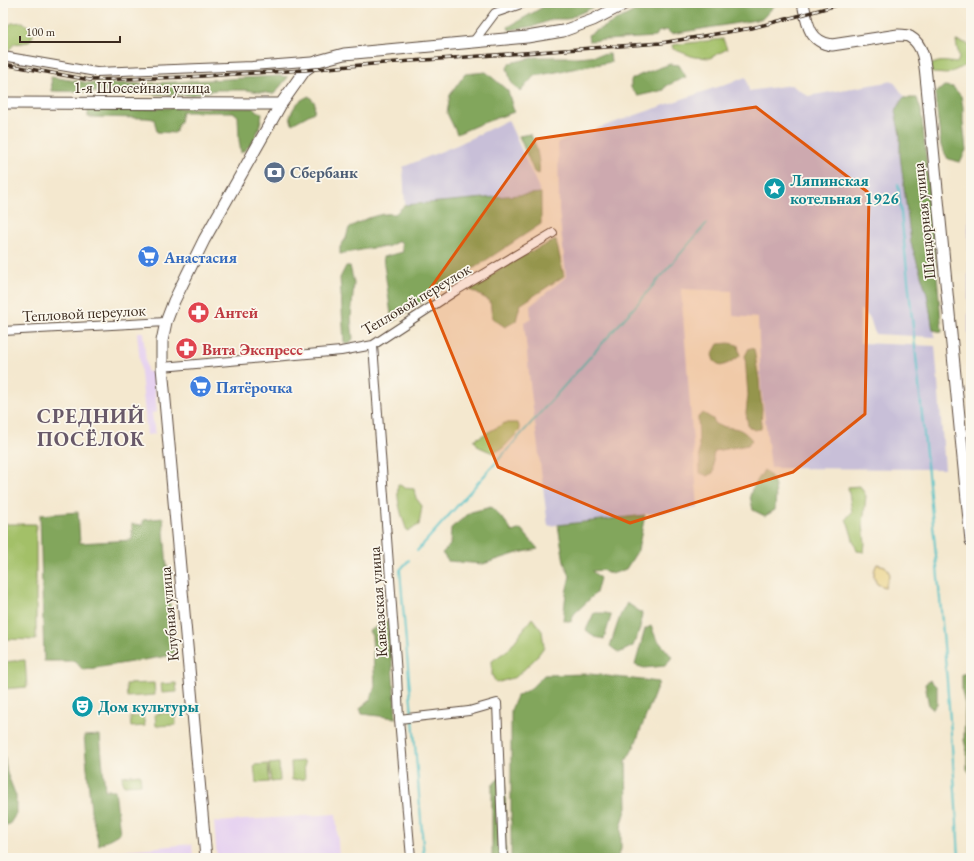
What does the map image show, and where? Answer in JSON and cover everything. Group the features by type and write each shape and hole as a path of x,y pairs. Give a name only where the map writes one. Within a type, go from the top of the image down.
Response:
{"street":[{"path":"474,41 495,13 524,3"},
{"path":"3,56 96,72 245,66 318,61 344,54 527,37 563,32 593,20 626,3"},
{"name":"Шандорная улица","path":"803,3 811,34 822,43 832,45 898,35 909,36 917,42 922,54 927,86 971,541"},
{"name":"Клубная улица","path":"206,858 162,367 162,341 166,322 184,278 204,240 281,104 305,70 318,61"},
{"name":"1-я Шоссейная улица","path":"3,103 281,104"},
{"name":"Тепловой переулок","path":"162,367 341,351 373,345 457,290 553,234"},
{"name":"Тепловой переулок","path":"3,331 166,322"},
{"name":"Кавказская улица","path":"373,345 397,676 403,719 411,858"},
{"path":"403,719 469,711 497,703 503,858"}],"highlighted area":[{"path":"756,107 869,193 865,414 793,472 630,523 498,467 427,293 536,139"}],"shaded area":[{"path":"746,77 749,91 791,85 808,96 893,81 910,104 935,337 875,334 870,318 860,309 860,343 935,346 945,469 771,468 761,388 758,318 733,316 732,291 681,289 698,508 548,526 530,384 524,322 531,320 530,306 566,277 559,211 558,142"},
{"path":"508,120 541,193 405,205 403,167 457,145"},
{"path":"968,194 971,194 971,448 968,368"},
{"path":"137,332 143,332 147,372 153,372 157,412 152,413 155,434 147,435"},
{"path":"336,814 339,858 217,858 214,822"},
{"path":"192,844 193,858 105,858 104,852"}],"green space":[{"path":"545,3 603,3 567,19 553,19 535,26 509,30 508,27 543,7"},
{"path":"650,3 777,3 762,19 671,34 667,30 658,32 656,37 589,41 588,35"},
{"path":"23,22 31,29 33,36 29,42 14,44 9,50 3,50 3,29 12,23"},
{"path":"723,39 727,49 710,58 694,57 673,49 672,45"},
{"path":"956,41 966,43 971,47 971,63 947,74 932,73 929,67 932,64 942,62 957,63 959,58"},
{"path":"610,54 611,62 534,76 520,92 511,82 507,68 510,63 536,57 577,57"},
{"path":"670,64 679,65 686,77 666,86 664,90 638,96 631,88 631,80 640,75"},
{"path":"486,72 508,91 514,112 457,134 447,113 450,95 465,74"},
{"path":"279,76 288,77 274,94 246,90 216,90 192,95 52,91 51,77 89,83 139,84"},
{"path":"944,86 953,87 961,96 966,150 960,162 948,159 941,146 935,94"},
{"path":"309,96 315,103 314,112 292,124 290,116 297,103"},
{"path":"903,98 917,98 921,110 942,332 933,330 927,294 911,243 900,155 900,135 895,111"},
{"path":"88,108 253,108 262,114 256,136 246,150 241,153 238,116 233,112 182,112 180,122 175,133 157,132 154,119 88,117"},
{"path":"530,134 538,153 539,174 534,172 519,136"},
{"path":"541,193 541,224 392,322 383,257 403,252 401,242 399,241 387,247 372,248 340,254 340,247 346,238 349,228 371,217 383,214 395,214 405,205"},
{"path":"556,240 564,276 520,305 516,321 505,327 492,318 490,301 469,289 513,260"},
{"path":"346,266 350,266 354,283 351,318 353,339 348,345 344,342 340,278"},
{"path":"729,343 738,345 740,356 721,366 714,361 712,355 718,344"},
{"path":"749,348 754,349 762,408 761,429 754,430 748,426 746,413 748,395 745,356"},
{"path":"703,413 713,419 715,424 739,429 752,440 748,445 715,451 713,456 714,472 708,476 700,473 698,417"},
{"path":"505,423 518,423 520,430 503,448 493,453 479,447 474,440"},
{"path":"764,470 772,478 776,493 775,510 765,516 753,510 750,496 752,489"},
{"path":"398,484 405,488 414,489 416,498 422,506 419,525 407,531 401,514"},
{"path":"860,486 866,496 863,524 865,543 864,552 857,551 846,519 852,512 848,487"},
{"path":"491,507 505,521 512,532 521,529 538,549 518,553 483,564 448,561 442,553 450,545 451,528 471,512"},
{"path":"78,512 80,543 132,540 132,524 143,525 143,520 163,518 174,655 83,670 75,661 44,661 40,515"},
{"path":"645,515 638,550 626,569 612,574 603,570 592,571 600,578 596,593 574,614 571,622 563,620 566,593 570,576 564,562 558,525"},
{"path":"3,524 36,524 36,640 3,639"},
{"path":"627,603 642,613 640,628 633,646 619,653 610,646 620,616"},
{"path":"594,613 606,613 611,616 604,639 595,637 586,630"},
{"path":"532,618 542,631 544,647 535,659 516,677 496,683 492,675 492,661 509,649"},
{"path":"389,620 396,718 362,714 360,708 371,699 375,686 372,636 369,631"},
{"path":"651,626 656,638 672,657 665,666 644,668 635,665 645,629"},
{"path":"25,660 27,687 3,689 3,662"},
{"path":"971,673 971,775 967,769 967,752 964,740 965,705 962,691 962,674"},
{"path":"590,674 659,682 634,747 626,761 627,807 621,827 621,849 618,858 511,858 511,710 517,696 531,688 544,675"},
{"path":"930,680 937,687 937,704 933,709 929,706 925,684"},
{"path":"154,683 155,695 127,697 126,684"},
{"path":"176,683 177,692 162,693 161,684"},
{"path":"175,713 176,725 156,726 155,714"},
{"path":"143,716 145,726 131,727 130,717"},
{"path":"100,735 105,790 115,790 120,833 99,845 91,811 84,736"},
{"path":"3,747 7,773 16,796 16,814 9,825 3,825"},
{"path":"304,761 305,779 292,780 291,762"},
{"path":"279,763 280,781 271,782 269,764"},
{"path":"268,764 269,782 256,783 254,765"},
{"path":"140,774 141,784 123,785 122,776"},
{"path":"505,775 506,858 492,858 492,786 497,780"}],"sand":[{"path":"877,564 885,566 890,574 885,587 877,584 875,579 874,572"}],"waterway":[{"path":"898,184 948,689 959,858"},
{"path":"417,551 632,310 706,224"},
{"path":"409,560 400,570 412,715"},
{"path":"413,719 424,858"}],"railway":[{"path":"3,64 90,80 187,77 305,70 661,43 752,28 844,3"}],"place":[{"name":"Сбербанк","path":"274,172"},
{"name":"Ляпинская котельная 1926","path":"775,189"},
{"name":"Анастасия","path":"149,257"},
{"name":"Антей","path":"199,312"},
{"name":"Вита Экспресс","path":"186,349"},
{"name":"Пятёрочка","path":"200,387"},
{"name":"Дом культуры","path":"83,706"}],"district":[{"name":"СРЕДНИЙ ПОСЁЛОК","path":"91,428"}]}
